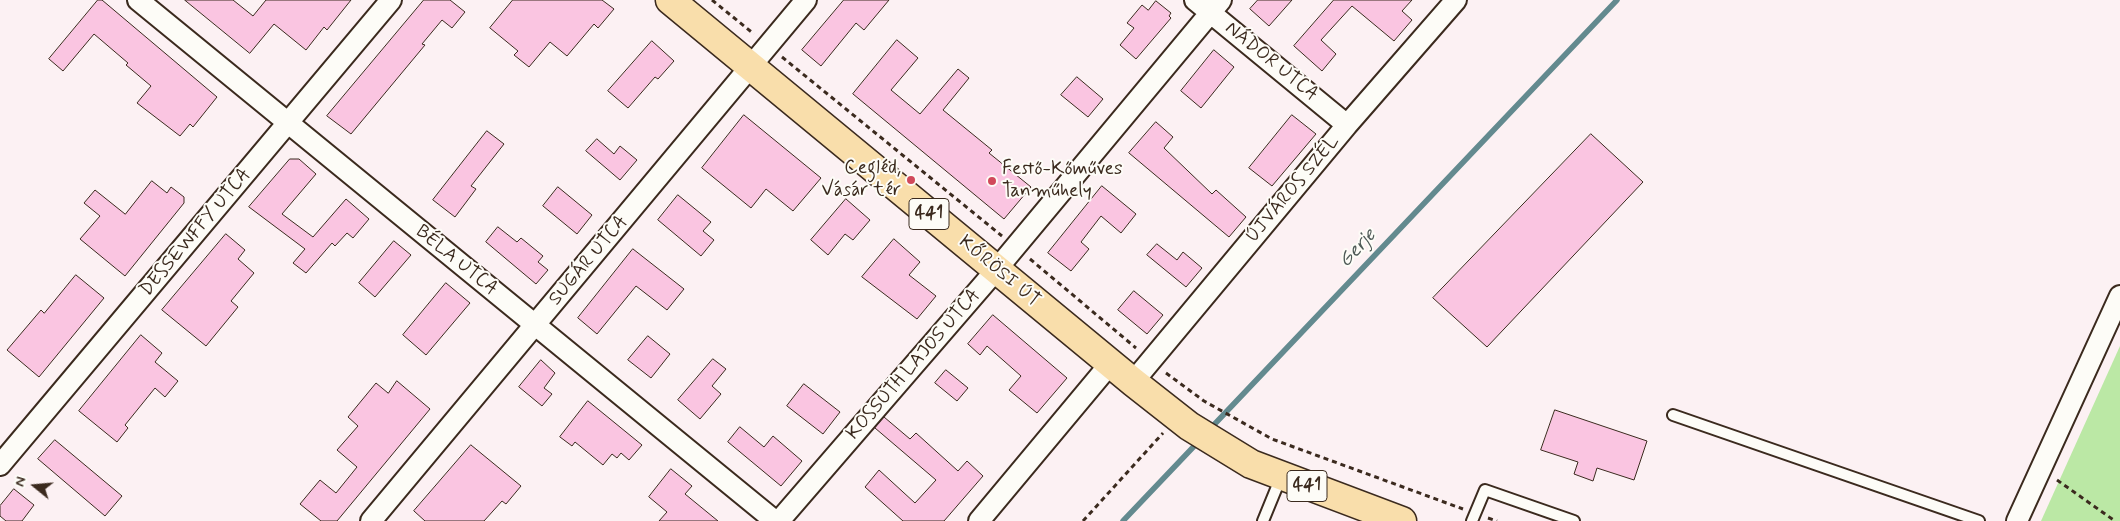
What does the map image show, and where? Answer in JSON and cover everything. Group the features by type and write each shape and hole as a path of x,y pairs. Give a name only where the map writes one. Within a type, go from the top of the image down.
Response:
{"main road":[{"name":"KŐRÖSI ÚT","path":"670,0 1110,364 1183,422 1216,444 1252,464 1281,477"},
{"name":"441","path":"1281,477 1402,521"}],"street":[{"name":"BÉLA UTCA","path":"138,0 774,521"},
{"name":"DESSEWFFY UTCA","path":"0,465 391,0"},
{"name":"SUGÁR UTCA","path":"371,521 806,0"},
{"name":"ÚJVÁROS SZÉL","path":"1133,382 1348,125 1456,0"},
{"name":"NÁDOR UTCA","path":"1209,4 1348,125"},
{"name":"KOSSUTH LAJOS UTCA","path":"779,521 996,270 1209,4"},
{"path":"2016,521 2120,296"},
{"path":"978,521 1110,364"}],"lane":[{"path":"1673,416 1979,521"},
{"path":"1263,521 1281,477"},
{"path":"1473,517 1485,490 1574,521"}],"path":[{"path":"712,0 1102,318 1150,361 1204,401 1272,439 1473,517 1497,521"},
{"path":"1083,521 1183,422"},
{"path":"2041,467 2115,521"}],"green space":[{"path":"2120,346 2120,521 2041,521"}],"building":[{"path":"98,0 102,0 217,97 193,127 190,124 180,136 137,103 151,86 94,34 63,71 49,59"},
{"path":"185,0 233,0 253,16 266,0 351,0 327,30 324,27 306,50 274,24 250,53"},
{"path":"424,0 450,0 465,12 452,28 442,20 422,44 425,45 351,134 327,116"},
{"path":"513,0 602,0 614,9 598,28 594,24 567,56 550,42 529,67 514,55 518,51 490,28"},
{"path":"844,0 889,0 864,30 856,23 821,66 802,50"},
{"path":"1258,0 1292,0 1269,26 1250,9"},
{"path":"1334,0 1412,0 1402,11 1412,20 1394,41 1352,6 1321,40 1336,54 1322,71 1294,46"},
{"path":"1156,1 1171,13 1169,16 1171,18 1136,59 1120,45 1134,28 1127,23 1142,5 1148,10"},
{"path":"897,40 918,58 891,90 920,114 958,69 969,78 943,110 992,150 989,153 1031,187 1004,219 853,94"},
{"path":"652,41 674,61 658,79 655,77 628,108 608,91"},
{"path":"1214,50 1234,67 1201,108 1181,91"},
{"path":"1077,77 1103,99 1088,117 1061,95"},
{"path":"744,115 821,178 793,211 766,189 751,208 702,168"},
{"path":"1292,115 1316,134 1272,186 1249,168"},
{"path":"1156,122 1173,137 1164,148 1212,194 1216,190 1246,217 1229,237 1129,153"},
{"path":"487,131 504,144 471,186 476,189 455,217 433,200"},
{"path":"1591,134 1643,182 1487,347 1433,298"},
{"path":"597,139 614,154 620,146 637,160 620,180 586,151"},
{"path":"290,159 299,159 316,174 282,214 313,237 346,199 369,219 353,238 347,233 335,246 332,243 306,273 293,263 305,249 249,207"},
{"path":"152,181 167,193 171,187 184,197 184,203 125,276 80,239 100,216 84,203 95,190 125,214"},
{"path":"1102,186 1136,214 1121,233 1101,216 1081,242 1089,249 1071,271 1048,253"},
{"path":"558,187 592,215 577,234 543,206"},
{"path":"678,195 711,222 703,231 714,240 701,256 658,220"},
{"path":"846,199 870,220 853,240 845,234 828,255 811,240"},
{"path":"498,227 517,242 521,238 543,256 538,262 548,270 536,284 486,242"},
{"path":"226,234 245,250 238,259 254,273 231,301 238,307 206,346 162,310"},
{"path":"894,239 920,262 909,275 936,296 917,319 862,277"},
{"path":"394,241 411,255 375,297 359,283"},
{"path":"1157,244 1177,260 1183,252 1202,268 1186,287 1147,255"},
{"path":"633,249 684,289 667,310 636,286 597,334 578,318"},
{"path":"76,275 104,298 39,377 7,350 41,310 44,313"},
{"path":"446,283 470,303 426,355 403,335"},
{"path":"1134,291 1163,315 1147,334 1118,310"},
{"path":"993,315 1067,378 1037,413 1009,390 1021,376 987,346 980,355 968,344"},
{"path":"141,335 162,353 155,362 178,381 165,397 155,388 125,425 128,428 117,442 79,411"},
{"path":"648,336 670,354 651,378 628,360"},
{"path":"713,359 726,369 712,386 721,394 700,419 678,400"},
{"path":"541,360 555,373 544,388 552,394 542,406 519,387"},
{"path":"946,370 968,388 957,401 935,383"},
{"path":"397,381 430,409 337,521 321,521 300,504 320,480 336,493 357,467 337,450 358,426 348,417 376,383 388,393"},
{"path":"804,384 840,412 823,434 787,406"},
{"path":"588,401 642,445 629,460 621,453 617,458 612,454 603,465 575,442 572,446 560,437"},
{"path":"1555,410 1647,441 1634,480 1597,468 1593,481 1574,474 1578,462 1541,450"},
{"path":"884,417 910,439 916,433 958,471 967,461 983,476 944,521 903,521 865,487 879,470 915,503 936,480 875,428"},
{"path":"740,427 764,447 773,436 802,461 781,486 728,442"},
{"path":"55,440 122,496 105,516 38,459"},
{"path":"471,445 521,486 506,504 502,501 484,521 425,521 414,511"},
{"path":"671,469 692,486 685,494 718,521 659,521 667,512 649,497"},
{"path":"14,489 34,505 22,521 6,521 0,516 0,506"}],"waterway":[{"name":"Gerje","path":"1209,430 1617,0"},
{"name":"Gerje","path":"1123,521 1199,441"}],"place":[{"name":"Cegléd, Vásár tér","path":"911,180"},
{"name":"Festő-Kőműves Tanműhely","path":"992,181"}]}
